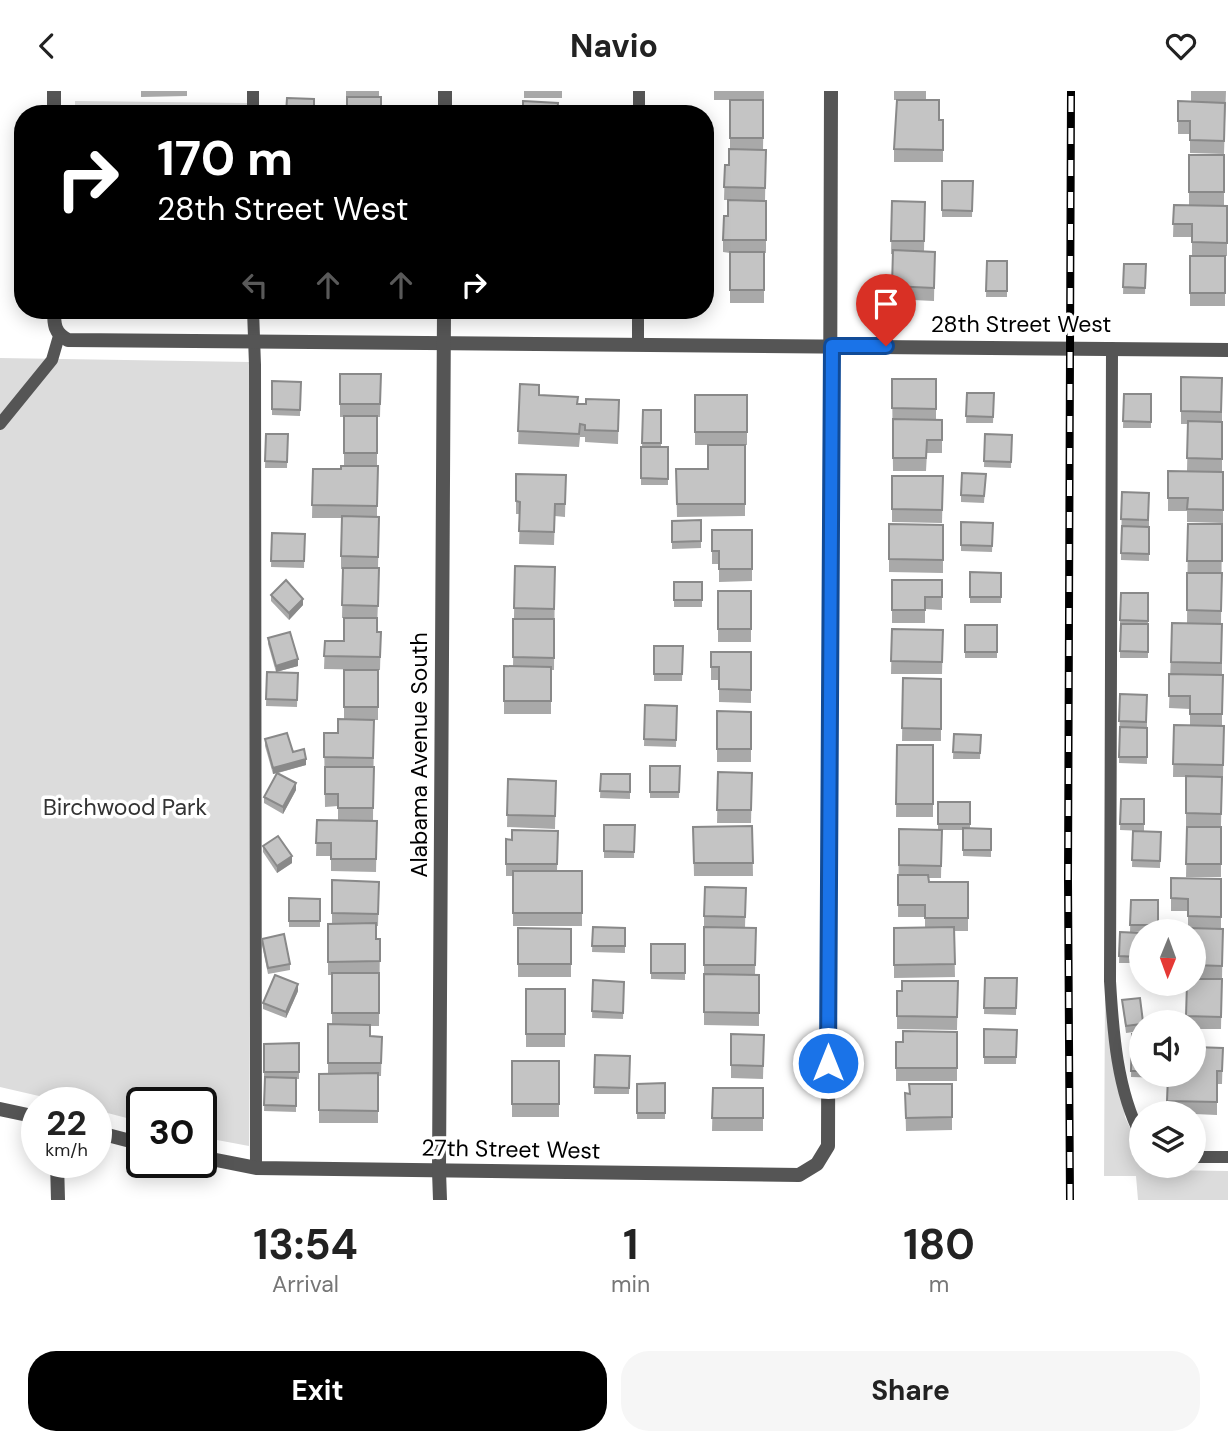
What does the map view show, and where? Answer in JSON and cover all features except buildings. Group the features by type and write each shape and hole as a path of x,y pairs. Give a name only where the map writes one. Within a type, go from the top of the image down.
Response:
{"street":[{"path":"831,91 832,346"},
{"path":"54,319 59,336"},
{"name":"Alabama Avenue South","path":"440,1200 444,319"},
{"name":"28th Street West","path":"59,336 68,339 1228,350"},
{"name":"27th Street West","path":"217,1160 256,1168 799,1175 817,1164 828,1146 832,346"},
{"path":"0,1109 21,1114"},
{"path":"57,1178 58,1200"}],"lane":[{"path":"253,319 256,1168"},
{"path":"638,319 638,345"},
{"path":"0,423 52,360 59,336"},
{"path":"1112,348 1111,981 1120,1071 1129,1105"},
{"path":"1206,1157 1228,1157"}],"green space":[{"path":"75,101 248,103 248,105 75,105"},
{"name":"Birchwood Park","path":"0,358 250,362 249,1146 217,1140 217,1087 126,1087 126,1118 112,1114 112,1087 21,1087 21,1092 0,1087"},
{"path":"1105,993 1125,1117 1129,1126 1129,1176 1104,1176"},
{"path":"1206,1171 1228,1171 1228,1200 1138,1200 1136,1178 1206,1178"}],"railway":[{"path":"1070,1200 1068,880 1071,91"}],"route":[{"path":"828,1063 832,346 886,346"}]}
